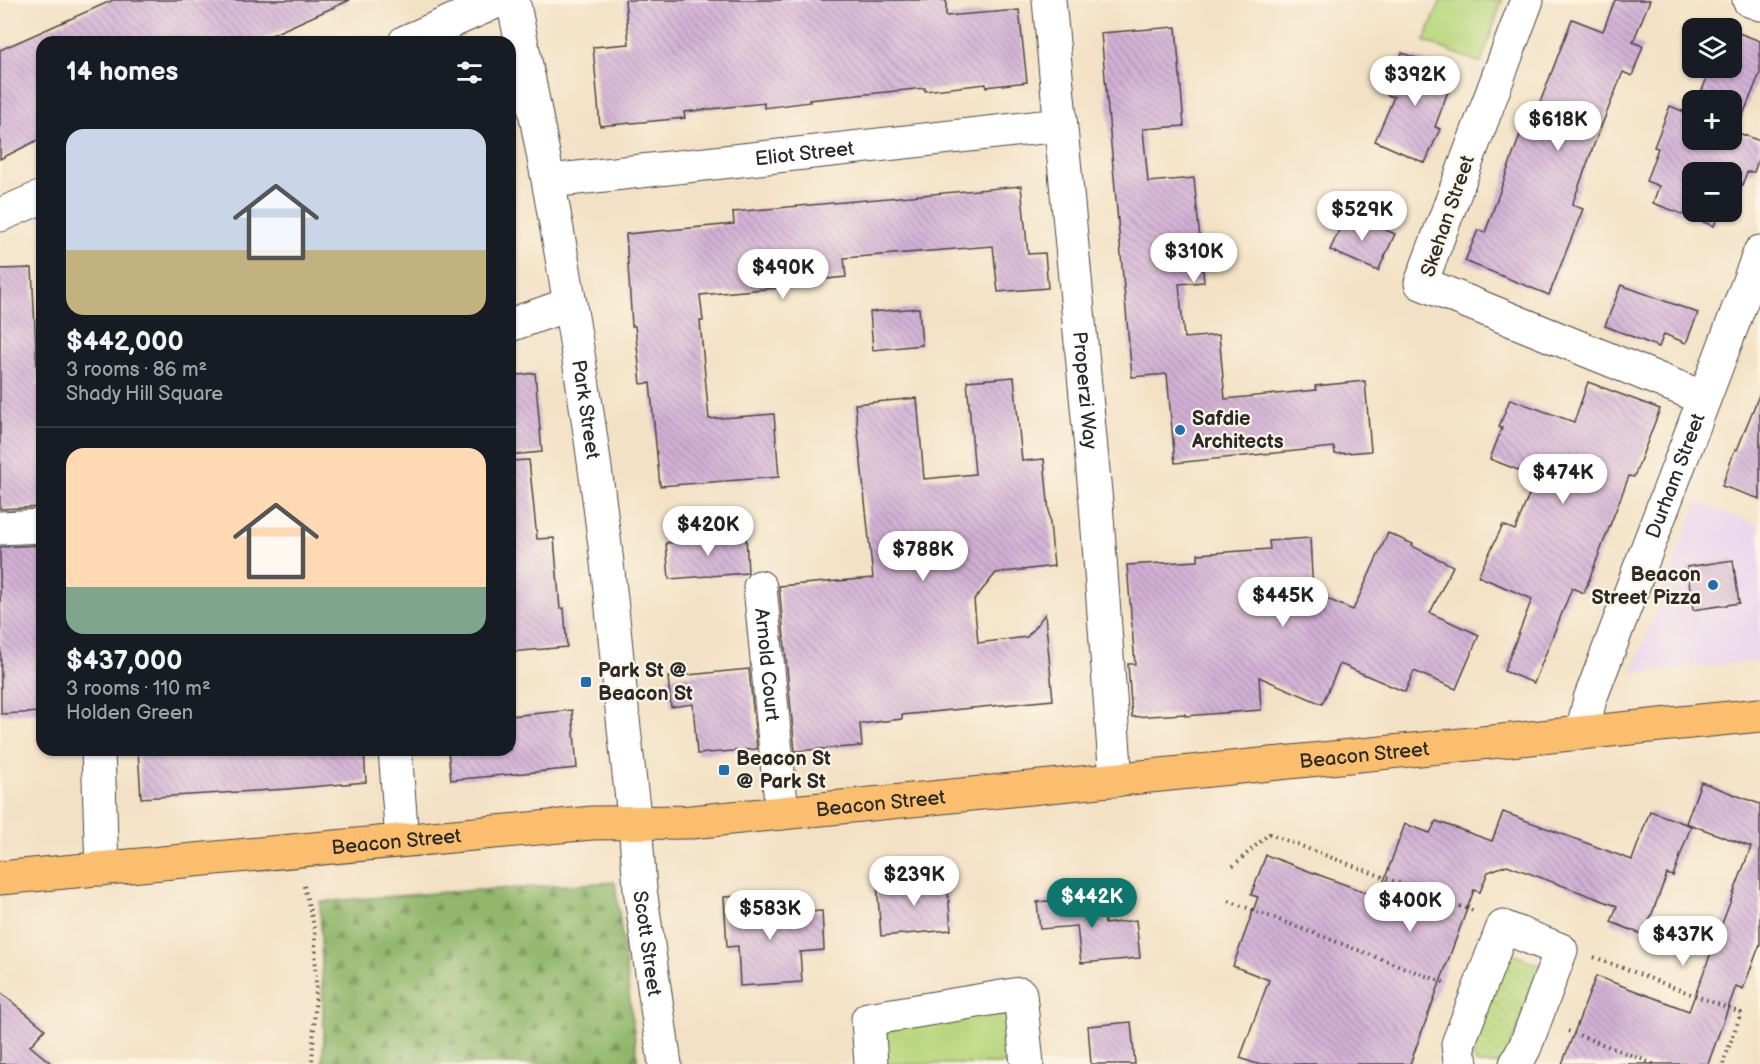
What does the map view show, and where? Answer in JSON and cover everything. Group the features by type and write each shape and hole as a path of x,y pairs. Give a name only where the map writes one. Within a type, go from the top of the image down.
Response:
{"main road":[{"name":"Beacon Street","path":"0,878 592,823 691,822 1760,715"}],"street":[{"path":"419,36 500,0"},
{"name":"Park Street","path":"513,0 550,181 570,304 604,538 635,822"},
{"name":"Properzi Way","path":"1049,0 1096,503 1116,780"},
{"name":"Skehan Street","path":"1527,0 1421,284 1704,398"},
{"path":"1749,0 1760,4"},
{"name":"Eliot Street","path":"550,181 1060,125"},
{"path":"0,215 36,200"},
{"name":"Durham Street","path":"1582,733 1590,699 1760,252"},
{"path":"516,323 570,304"},
{"path":"0,528 36,526"},
{"name":"Arnold Court","path":"760,587 782,813"},
{"path":"98,756 102,869"},
{"path":"395,756 402,840"},
{"name":"Scott Street","path":"635,822 640,889 665,1064"},
{"path":"1462,1064 1458,1044 1503,927 1561,950 1516,1064"},
{"path":"871,1064 868,1019 1020,994 1027,1064"}],"path":[{"path":"1233,866 1269,834 1480,914 1503,927"},
{"path":"304,886 315,930 316,989 312,1064"},
{"path":"1229,901 1477,994"},
{"path":"1561,950 1595,958 1741,1013 1723,1064"},
{"path":"1536,1018 1654,1064"}],"shaded area":[{"path":"1698,501 1760,526 1760,661 1632,673"}],"green space":[{"path":"1441,0 1502,0 1481,63 1424,41"},
{"path":"615,882 638,1064 322,1064 324,1038 320,902"},
{"path":"1502,950 1542,966 1508,1053 1499,1064 1478,1064 1475,1062 1469,1038"},
{"path":"1014,1006 1020,1064 878,1064 873,1020"}],"building":[{"path":"113,0 350,0 269,36 36,36 36,141 0,159 0,50"},
{"path":"625,0 946,0 946,16 1019,10 1027,82 925,91 925,88 809,100 810,102 764,108 764,103 684,112 685,118 600,126 593,47 629,44"},
{"path":"1615,0 1650,0 1633,42 1643,46 1632,76 1623,72 1595,142 1572,205 1583,209 1549,295 1465,261 1478,230 1485,233 1524,124 1531,126 1572,19 1603,31"},
{"path":"1176,27 1184,126 1143,129 1148,182 1194,178 1204,282 1179,284 1184,338 1219,335 1225,399 1316,390 1315,386 1365,381 1371,451 1335,454 1334,447 1175,463 1167,374 1132,377 1101,33"},
{"path":"1742,34 1760,41 1760,73 1742,117 1742,90 1702,90 1707,78 1742,78"},
{"path":"1402,53 1455,72 1435,127 1440,129 1425,163 1375,141 1394,97 1387,95"},
{"path":"1670,106 1682,111 1682,150 1742,150 1742,134 1760,141 1760,155 1754,172 1747,172 1742,185 1742,162 1682,162 1682,214 1653,203 1659,186 1646,181 1658,148 1654,147"},
{"path":"1021,186 1028,254 1045,253 1048,288 998,292 993,246 844,258 846,277 776,284 776,288 700,295 703,321 700,321 709,419 774,414 779,477 660,486 650,383 641,384 635,326 632,326 626,234 734,224 733,212"},
{"path":"1347,213 1395,234 1378,271 1330,250"},
{"path":"1703,222 1716,222 1714,226"},
{"path":"32,268 36,348 36,507 0,509 0,269"},
{"path":"1621,285 1698,313 1686,343 1664,334 1659,347 1605,326"},
{"path":"919,308 922,345 873,350 870,312"},
{"path":"535,373 542,452 516,454 516,375"},
{"path":"1014,377 1022,461 1044,459 1054,566 996,573 974,600 978,643 1027,637 1045,614 1053,700 902,715 902,719 860,724 862,746 795,751 779,586 873,578 855,404 917,398 924,479 975,474 967,381"},
{"path":"1588,382 1660,409 1634,477 1629,476 1584,593 1572,588 1534,683 1504,671 1532,599 1478,576 1503,525 1515,530 1536,477 1490,459 1510,399 1574,422"},
{"path":"1759,395 1760,499 1722,486 1735,449 1737,450"},
{"path":"529,460 537,539 554,538 560,609 564,608 567,647 516,651 516,461"},
{"path":"1388,533 1453,566 1430,613 1479,635 1456,689 1414,671 1405,692 1340,664 1322,704 1259,677 1261,710 1185,716 1185,714 1132,717 1128,664 1135,664 1127,565 1198,561 1198,554 1270,549 1269,541 1310,538 1313,593 1353,610"},
{"path":"746,535 748,573 669,579 666,543"},
{"path":"36,545 36,712 1,714 0,547"},
{"path":"1733,560 1739,603 1693,610 1687,567"},
{"path":"749,669 757,749 697,754 693,704 671,707 668,677"},
{"path":"572,710 577,768 451,780 449,756 516,756 516,715"},
{"path":"138,756 364,756 366,782 141,798"},
{"path":"1701,782 1760,804 1760,944 1743,989 1736,986 1708,1064 1562,1064 1596,976 1689,1011 1751,847 1686,823"},
{"path":"1650,811 1691,826 1673,876 1667,874 1644,935 1611,922 1617,906 1507,865 1488,872 1480,892 1474,890 1410,1064 1257,1064 1240,1058 1269,980 1233,966 1258,897 1251,895 1266,855 1378,897 1405,824 1430,833 1436,821 1492,841 1503,812 1632,860"},
{"path":"947,878 951,930 881,936 877,884"},
{"path":"760,895 761,915 822,911 824,950 800,952 802,982 740,986 738,946 727,947 724,897"},
{"path":"1103,896 1105,924 1136,920 1140,958 1081,963 1077,926 1040,929 1037,902"},
{"path":"0,992 45,1029 30,1046 52,1064 0,1064"},
{"path":"1131,1022 1135,1064 1091,1064 1088,1026"}],"place":[{"name":"Safdie Architects","path":"1180,430"},
{"name":"Beacon Street Pizza","path":"1713,585"},
{"name":"Park St @ Beacon St","path":"586,682"},
{"name":"Beacon St @ Park St","path":"724,770"}]}
